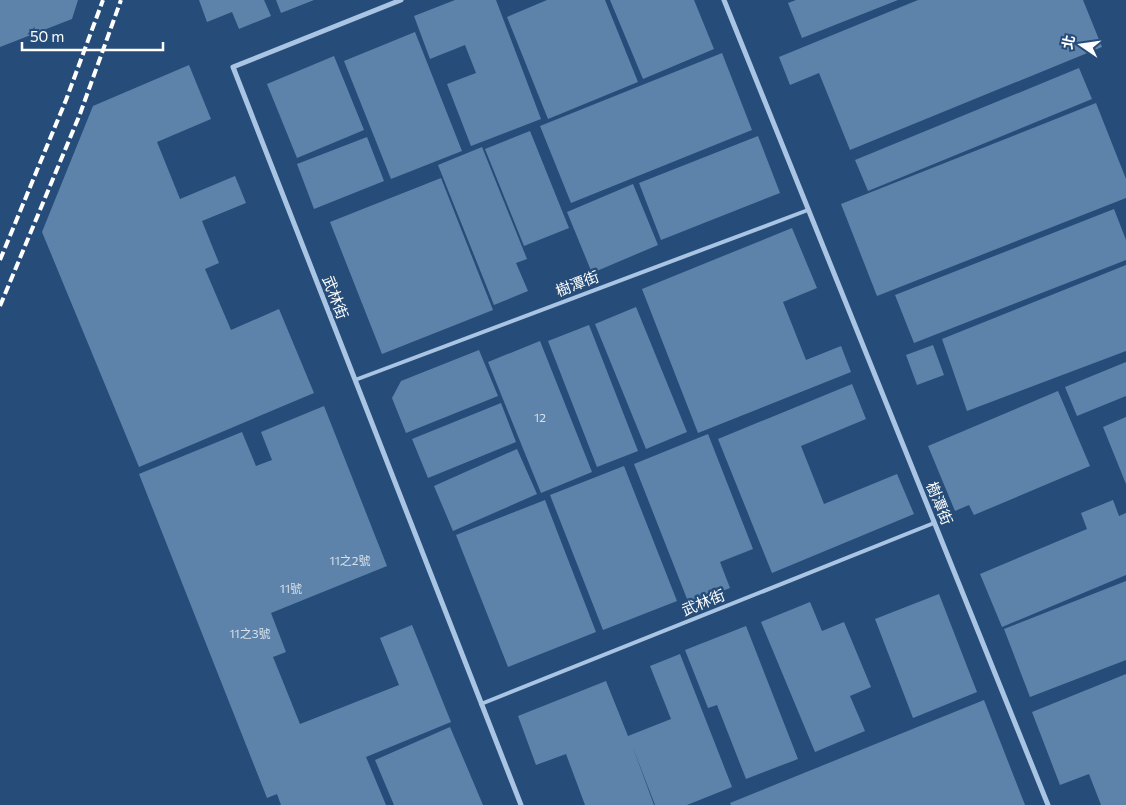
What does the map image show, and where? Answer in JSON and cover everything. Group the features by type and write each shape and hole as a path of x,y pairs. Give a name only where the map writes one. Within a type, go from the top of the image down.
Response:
{"street":[{"name":"武林街","path":"401,0 233,67 520,805"},
{"name":"樹潭街","path":"724,0 1048,805"}],"lane":[{"name":"樹潭街","path":"355,380 808,210"},
{"name":"武林街","path":"481,704 934,523"}],"building":[{"path":"0,0 78,0 72,19 0,47"},
{"path":"199,0 264,0 271,16 239,29 232,12 207,22"},
{"path":"276,0 314,0 281,13"},
{"path":"455,0 496,0 541,119 471,146 447,84 476,73 465,45 430,59 414,16"},
{"path":"547,0 605,0 638,82 548,119 507,17"},
{"path":"610,0 694,0 714,49 643,79"},
{"path":"796,0 898,0 802,38 788,3"},
{"path":"918,0 1083,0 1102,47 850,150 819,73 790,85 779,57"},
{"path":"415,32 462,151 391,179 344,61"},
{"path":"722,53 752,130 571,203 540,126"},
{"path":"334,56 364,130 297,158 267,84"},
{"path":"189,65 211,119 157,142 180,199 235,176 246,203 202,221 219,263 205,269 231,330 279,309 314,393 139,467 42,232 93,106"},
{"path":"1079,68 1092,99 868,191 855,160"},
{"path":"1096,103 1126,179 1126,198 877,296 841,204"},
{"path":"530,131 569,228 524,246 485,149"},
{"path":"758,136 780,193 661,240 639,183"},
{"path":"367,137 384,181 314,209 297,164"},
{"path":"482,147 527,259 516,263 528,291 494,305 438,165"},
{"path":"441,178 493,310 382,354 330,222"},
{"path":"633,184 658,245 592,273 567,212"},
{"path":"1114,209 1126,240 1126,260 914,343 895,295"},
{"path":"792,228 817,288 783,302 806,360 841,346 851,372 698,433 642,289"},
{"path":"1126,265 1126,351 967,411 942,339"},
{"path":"636,307 687,432 646,449 595,324"},
{"path":"589,325 638,451 597,467 548,341"},
{"path":"540,341 592,472 541,493 488,362"},
{"path":"933,345 944,375 917,385 906,355"},
{"path":"479,350 498,396 406,433 392,398 401,381"},
{"path":"1126,362 1126,396 1077,416 1065,387"},
{"path":"852,384 866,419 801,446 824,504 897,474 914,514 772,573 718,439"},
{"path":"1058,391 1090,466 974,515 969,505 955,511 928,446"},
{"path":"501,403 516,442 428,478 412,439"},
{"path":"324,406 387,566 271,613 286,652 273,657 300,724 399,685 380,638 412,625 451,722 366,757 386,805 281,805 277,794 267,798 139,474 242,432 256,466 272,460 261,432"},
{"path":"1126,417 1126,484 1103,427"},
{"path":"708,434 753,549 720,562 730,588 689,604 634,464"},
{"path":"517,449 537,494 453,531 434,486"},
{"path":"624,466 677,601 603,630 550,495"},
{"path":"545,500 596,632 508,667 456,535"},
{"path":"1113,500 1119,516 1126,513 1126,575 1002,627 980,574 1087,529 1081,513"},
{"path":"1126,581 1126,660 1030,697 1004,629"},
{"path":"939,594 977,692 913,718 875,619"},
{"path":"810,602 822,631 844,622 871,687 850,696 865,731 815,752 761,622"},
{"path":"746,626 798,759 746,779 717,705 708,708 685,650"},
{"path":"680,654 732,787 687,805 655,805 632,745 654,805 585,805 566,754 536,765 518,716 606,681 628,736 671,719 650,666"},
{"path":"1126,674 1126,805 1101,805 1089,774 1060,785 1032,712"},
{"path":"984,700 1025,805 731,805 730,803"},
{"path":"450,727 483,805 394,805 375,760"}],"railway":[{"path":"0,260 66,100 103,0"},
{"path":"0,306 80,114 121,0"}]}
